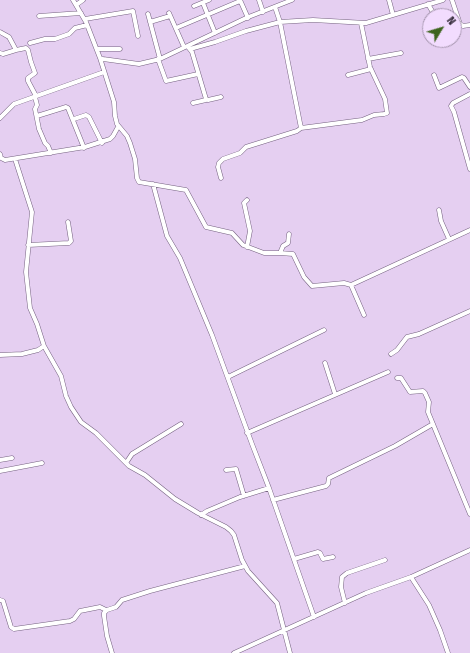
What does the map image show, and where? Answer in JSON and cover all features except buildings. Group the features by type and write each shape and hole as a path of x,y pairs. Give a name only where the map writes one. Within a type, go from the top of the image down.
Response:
{"street":[{"path":"73,0 85,19 97,49 114,102 115,116 118,127 127,136 130,143 138,180 141,183 186,190 206,227 232,233 247,247 264,253 280,252 293,254 304,277 312,286 344,283 351,285 470,230"},
{"path":"76,5 83,0"},
{"path":"194,6 209,0"},
{"path":"176,28 240,0 248,18"},
{"path":"259,0 263,12"},
{"path":"100,58 139,64 159,59 187,47 215,32 275,7 281,2 292,0"},
{"path":"389,0 393,15"},
{"path":"187,47 215,42 246,31 280,22 313,20 361,23 443,0"},
{"path":"452,0 460,24 463,26 470,25"},
{"path":"203,3 215,32"},
{"path":"428,4 430,8"},
{"path":"275,7 280,22 301,128"},
{"path":"85,19 133,11 138,36"},
{"path":"39,16 81,13"},
{"path":"148,14 164,79 166,81 198,74"},
{"path":"150,22 170,15 187,47 198,74 206,100"},
{"path":"221,178 218,168 219,163 223,159 240,153 246,147 301,128 362,120 374,115 386,114 385,99 370,69 361,23"},
{"path":"30,43 45,39 55,39 69,34 75,28 87,25"},
{"path":"0,32 9,37 16,50"},
{"path":"0,53 2,54 27,48 35,73 28,78 28,81 35,96 39,129 44,142 48,146 51,153"},
{"path":"97,49 120,49"},
{"path":"368,60 401,53"},
{"path":"348,75 370,69"},
{"path":"0,118 14,104 104,72"},
{"path":"434,75 440,88 462,78 464,78 470,87"},
{"path":"470,94 453,103 451,106 470,169"},
{"path":"193,103 221,96"},
{"path":"37,116 68,107 74,119 84,148"},
{"path":"74,119 86,115 89,117 102,143"},
{"path":"0,154 3,160 84,148 107,141 113,136 118,127"},
{"path":"15,159 32,212 26,272 28,302 44,346 61,376 73,411 81,422 96,433 126,463 145,475 166,493 201,515 231,531 234,535 245,566 266,593 275,601 285,630 290,653"},
{"path":"153,184 167,236 180,258 212,335 247,433 269,488 314,617"},
{"path":"247,200 244,202 250,232 247,247"},
{"path":"439,210 449,239"},
{"path":"28,245 70,243 68,222"},
{"path":"280,252 281,248 288,243 289,234"},
{"path":"351,285 364,315"},
{"path":"392,354 407,337 419,334 470,311"},
{"path":"228,377 324,330"},
{"path":"0,355 22,354 38,350 44,346"},
{"path":"325,363 335,394"},
{"path":"247,433 388,372"},
{"path":"397,378 401,378 410,392 423,391 425,393 429,402 428,412 470,514"},
{"path":"126,463 132,454 181,424"},
{"path":"273,500 326,486 329,478 395,446 434,424"},
{"path":"0,460 12,458"},
{"path":"0,471 42,463"},
{"path":"226,470 236,469 244,496"},
{"path":"201,515 207,511 244,496 269,488"},
{"path":"234,653 345,603 411,577 470,550"},
{"path":"294,559 318,552 323,559 333,557"},
{"path":"345,603 341,583 342,577 385,560"},
{"path":"0,600 2,601 11,627 14,630 70,621 73,620 80,611 102,607 106,610 116,607 122,600 150,591 245,566"},
{"path":"411,577 429,605 448,653"},
{"path":"106,610 104,616 106,633 112,653"}]}
